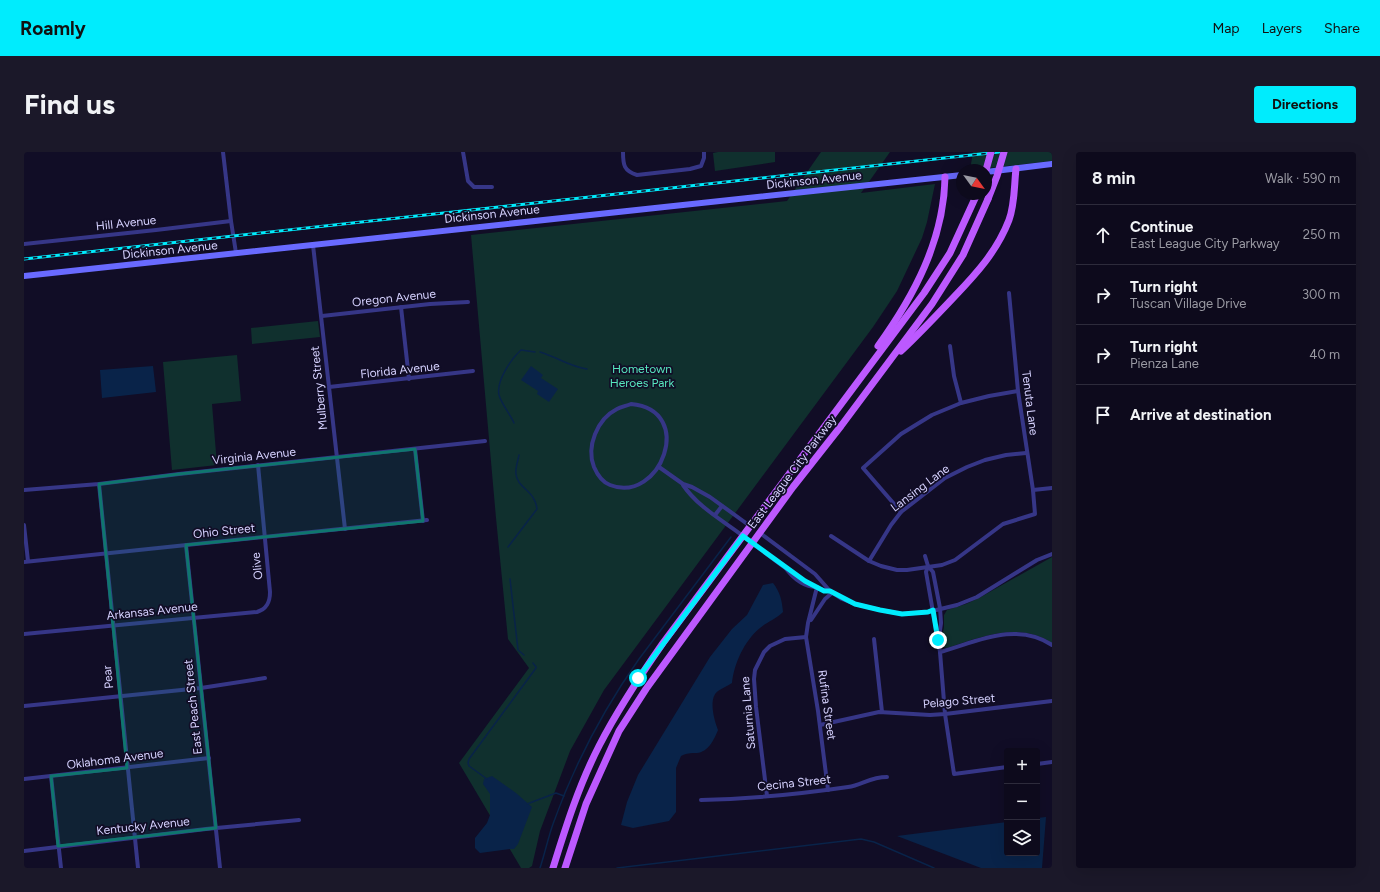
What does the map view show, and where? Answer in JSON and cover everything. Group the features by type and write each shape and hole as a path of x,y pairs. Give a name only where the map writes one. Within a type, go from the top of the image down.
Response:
{"main road":[{"path":"988,164 991,152"},
{"name":"East League City Parkway","path":"565,868 586,804 619,731 646,689 793,487 841,426 932,304 963,255 988,199 1004,152"},
{"path":"887,364 923,330 970,280 996,249 1009,219 1015,192 1016,169"},
{"path":"826,425 842,395 877,348 898,316 924,270 940,224 945,194 945,177"},
{"name":"East League City Parkway","path":"553,868 583,781 599,746 620,708 655,655 924,293 950,253 974,200"},
{"path":"750,526 760,533"},
{"path":"743,536 752,543"}],"street":[{"path":"223,152 230,221 236,253"},
{"path":"463,152 468,181 474,187 492,187"},
{"path":"622,152 625,167 630,173 638,175 690,170 700,166 704,158 704,152"},
{"path":"992,171 1052,164"},
{"name":"Dickinson Avenue","path":"24,276 956,176"},
{"name":"Hill Avenue","path":"24,244 230,221"},
{"name":"Mulberry Street","path":"313,245 345,529"},
{"name":"Tenuta Lane","path":"928,566 942,565 955,560 1003,524 1035,514 1033,490 1026,453 1018,391 1009,293"},
{"name":"Oregon Avenue","path":"322,316 401,307 468,302"},
{"path":"401,307 408,379"},
{"path":"950,346 954,376 961,403"},
{"name":"Florida Avenue","path":"329,387 474,371"},
{"path":"901,512 863,468 901,434 932,415 961,403 1018,391"},
{"path":"631,404 645,406 654,411 662,420 666,436 665,452 659,467 645,480 632,486 616,487 603,481 596,472 590,457 595,436 602,422 616,410 631,404"},
{"name":"Virginia Avenue","path":"24,490 99,484 258,465 337,458 485,441"},
{"name":"Ohio Street","path":"26,561 425,521 415,449"},
{"name":"Lansing Lane","path":"869,560 901,512 945,478 985,460 1026,453"},
{"name":"Olive","path":"258,465 270,592"},
{"path":"659,467 683,484 703,493 750,526"},
{"name":"Pear","path":"99,484 138,868"},
{"path":"683,484 697,502 743,536"},
{"path":"1033,490 1052,488"},
{"path":"715,516 722,506"},
{"path":"24,524 26,561"},
{"path":"760,533 815,574 831,592"},
{"path":"831,536 881,566 897,570 907,570 928,566"},
{"path":"752,543 817,588 831,592 855,604 902,614 928,612 957,605 977,596 1037,560 1052,554"},
{"name":"East Peach Street","path":"186,545 220,868"},
{"path":"925,556 928,566 933,572 940,608 941,623 938,640"},
{"path":"928,566 926,572 940,652 945,714 954,774 1004,767"},
{"name":"Rufina Street","path":"817,588 806,637 828,790"},
{"name":"Arkansas Avenue","path":"24,634 260,611 268,604 270,592"},
{"name":"Rufina Street","path":"808,623 831,592"},
{"path":"940,652 991,636 1009,633 1034,636 1052,645"},
{"name":"Saturnia Lane","path":"767,796 756,707 754,670 764,652 770,646 785,639 806,637"},
{"path":"874,639 882,712"},
{"path":"24,706 201,688 265,678"},
{"name":"Pelago Street","path":"820,726 882,712 930,715 1052,701"},
{"name":"Oklahoma Avenue","path":"24,779 209,758"},
{"path":"1040,764 1052,762"},
{"path":"51,776 61,868"},
{"name":"Cecina Street","path":"701,800 735,800 828,790 851,787 871,779 887,777"},
{"name":"Kentucky Avenue","path":"24,851 135,837 299,820"}],"highlighted area":[{"path":"415,449 423,521 186,545 216,828 58,846 51,776 127,768 99,484"}],"green space":[{"path":"775,152 775,162 715,171 713,153"},
{"name":"Hometown Heroes Park","path":"821,152 890,152 861,193 935,184 922,238 897,291 873,327 604,690 570,751 540,831 532,866 529,868 521,868 459,763 529,668 508,639 471,235 787,201"},
{"path":"973,152 1052,152 1052,161 992,168 992,164 971,164"},
{"path":"318,321 320,337 252,344 251,328"},
{"path":"237,355 241,401 212,404 217,465 172,470 163,362"},
{"path":"1052,557 1052,643 1039,636 1013,632 986,636 947,648 944,647 941,642 944,627 944,615 947,610 979,598"}],"water":[{"path":"153,366 156,392 102,398 100,370"},
{"path":"531,366 543,375 541,378 558,389 549,402 537,394 538,391 521,380"},
{"path":"773,583 780,596 783,612 760,628 749,639 735,668 732,683 715,694 713,699 713,709 718,730 715,738 707,748 701,752 689,753 681,756 676,768 676,812 669,821 633,828 621,825 627,802 638,775 710,657 732,629 747,615 763,585"},
{"path":"492,776 516,793 532,807 518,844 514,849 480,853 475,848 475,838 487,823 490,815 490,794 483,784 484,779"},
{"path":"1046,817 1042,868 981,868 897,836 1004,822 1004,856 1040,856 1040,818"}],"waterway":[{"path":"514,423 499,395 500,383 505,371 521,350 535,352"},
{"path":"540,352 574,366 587,369"},
{"path":"508,547 537,509 533,497 517,479 516,469 519,455"},
{"path":"540,868 551,829 570,780 590,738 613,698 639,659 731,537"},
{"path":"510,579 518,650 524,655"},
{"path":"487,779 469,766 469,759 536,668 533,663"},
{"path":"527,804 556,793 564,796"},
{"path":"617,868 861,839 874,842 934,868"}],"railway":[{"path":"24,259 999,152"}],"route":[{"path":"638,678 743,536 805,581 824,591 830,591 842,599 855,604 902,614 928,612 933,610 938,640"}]}
